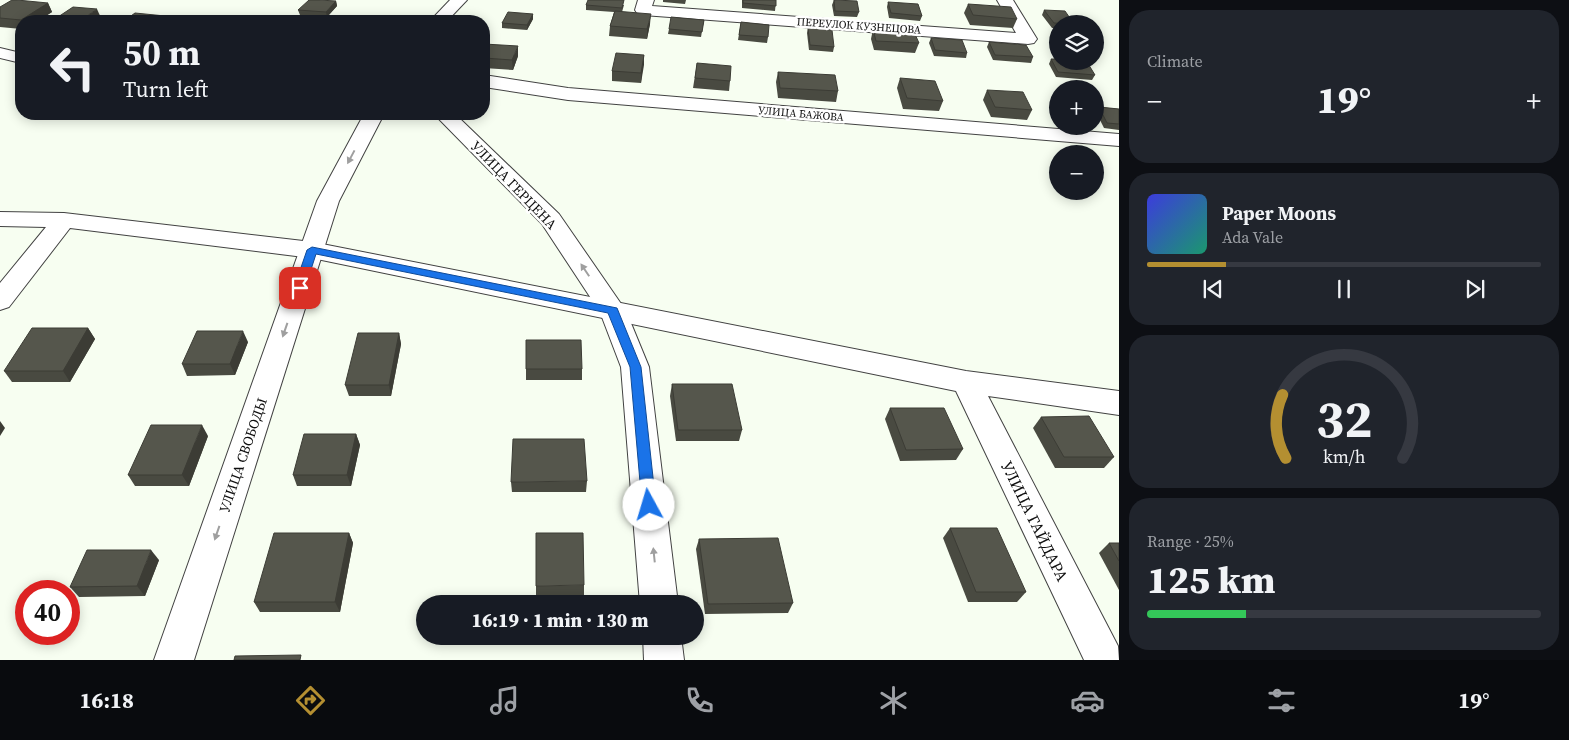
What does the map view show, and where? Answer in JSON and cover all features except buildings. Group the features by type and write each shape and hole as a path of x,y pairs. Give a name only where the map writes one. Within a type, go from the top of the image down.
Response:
{"street":[{"path":"444,15 458,0"},
{"name":"ПЕРЕУЛОК КУЗНЕЦОВА","path":"645,5 1028,39 1014,12 1005,0"},
{"path":"0,53 15,57"},
{"name":"УЛИЦА БАЖОВА","path":"490,82 568,94 1119,140"},
{"name":"УЛИЦА СВОБОДЫ","path":"174,660 328,201 371,120"},
{"name":"УЛИЦА ГЕРЦЕНА","path":"450,120 551,220 613,310 636,367 658,595"},
{"path":"0,218 64,220 312,250 966,382 1119,404"},
{"path":"0,301 64,220"},
{"name":"УЛИЦА ГАЙДАРА","path":"966,382 1104,660"},
{"path":"663,645 664,660"}],"route":[{"path":"300,288 312,250 613,310 636,367 649,505"}]}
